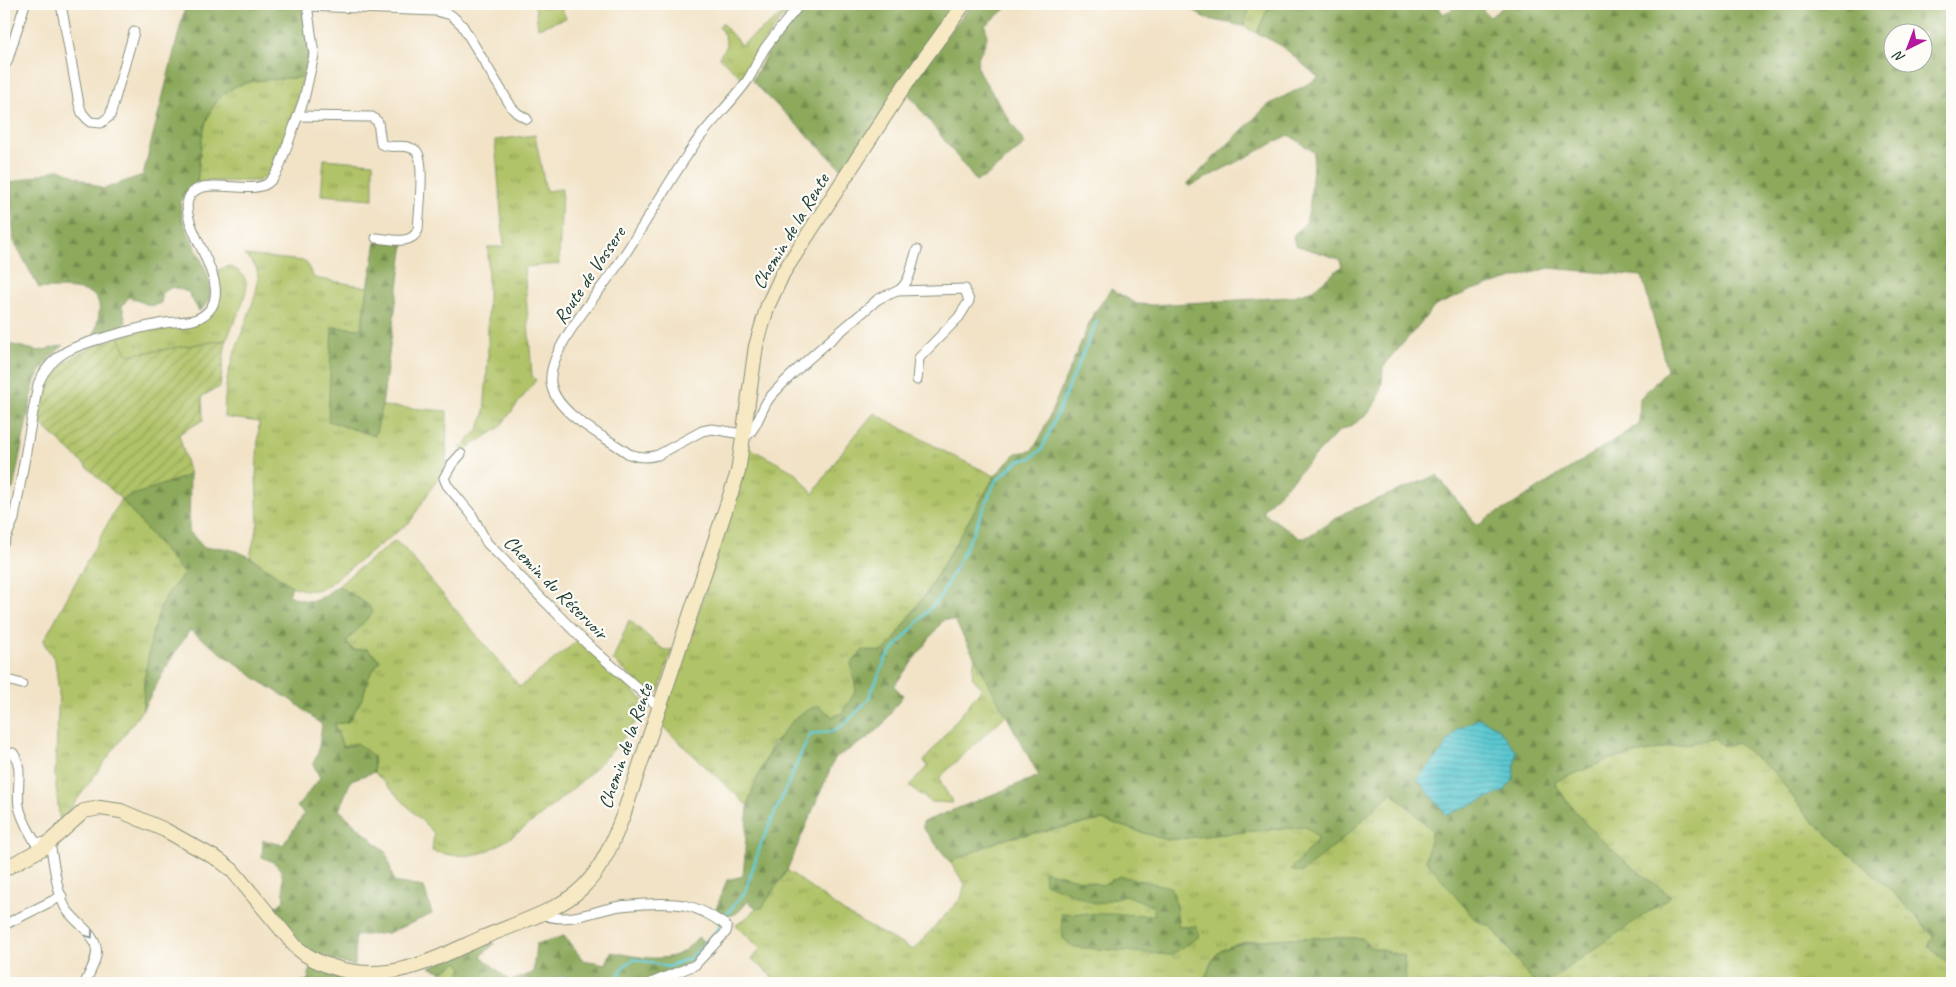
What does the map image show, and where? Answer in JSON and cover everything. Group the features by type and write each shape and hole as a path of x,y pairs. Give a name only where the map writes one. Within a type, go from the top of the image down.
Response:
{"street":[{"path":"4,66 7,62 25,4"},
{"path":"61,4 79,104 82,113 90,122 101,123 110,116 134,32"},
{"name":"Route de Vossere","path":"742,435 712,429 702,431 658,455 644,458 636,456 576,418 561,406 554,395 551,370 557,354 573,328 619,264 660,195 687,155 706,128 732,101 748,80 765,49 800,4"},
{"name":"Chemin de la Rente","path":"4,869 50,843 84,812 94,808 108,808 139,817 219,860 232,870 296,947 307,957 324,964 359,972 388,972 408,968 565,902 582,888 603,858 624,813 738,472 756,346 768,305 783,273 904,84 964,4"},
{"path":"4,542 14,519 31,420 42,373 57,357 76,346 139,328 199,318 212,305 214,281 209,263 187,216 188,199 191,193 203,187 258,187 267,184 280,168 298,116 314,55 307,5 436,11 451,15 462,25 512,108 527,119"},
{"path":"298,116 372,117 378,122 381,144 410,147 416,151 419,156 420,167 418,230 412,238 406,241 376,238"},
{"path":"898,291 908,278 917,250"},
{"path":"742,435 748,435 753,431 766,402 783,383 877,300 898,291 965,289 969,301 959,317 919,358 917,380"},
{"name":"Chemin du Réservoir","path":"461,454 452,464 444,478 447,485 472,515 487,543 586,643 659,707"},
{"path":"4,678 22,684"},
{"path":"13,753 19,760 19,806 34,842 50,843 62,896 68,912 93,936 98,948 97,956 86,983"},
{"path":"4,925 62,896"},
{"path":"540,913 550,918 561,918 617,906 665,902 689,906 721,922 726,932 695,965 651,983"}],"green space":[{"path":"186,4 302,4 309,54 303,77 263,80 242,84 228,91 218,100 210,112 202,138 197,182 187,191 181,203 181,215 207,274 210,288 208,301 199,311 188,292 173,287 163,292 161,303 151,306 129,297 122,306 126,322 116,332 93,339 99,312 99,304 96,298 82,290 39,288 14,241 10,183 60,169 103,189 143,175"},
{"path":"535,4 559,4 566,18 538,28"},
{"path":"804,4 959,4 845,172 752,81 766,55"},
{"path":"972,4 1012,4 985,25 987,39 977,62 979,72 1025,144 985,177 976,181 906,91"},
{"path":"1187,4 1252,4 1243,26 1203,18"},
{"path":"1252,4 1270,4 1257,33 1243,26"},
{"path":"1270,4 1437,4 1443,14 1463,4 1477,4 1490,17 1507,4 1952,4 1952,966 1929,947 1929,943 1934,936 1894,893 1807,816 1775,773 1737,743 1723,746 1714,738 1610,759 1554,782 1579,816 1606,845 1671,896 1546,983 1534,983 1491,926 1476,921 1426,860 1432,830 1392,792 1344,838 1301,873 1291,870 1319,838 1306,827 1167,840 1102,820 1003,839 950,862 923,828 923,822 1039,776 955,621 944,619 894,686 903,695 884,723 868,738 835,758 787,870 762,908 756,908 748,901 737,913 731,915 715,912 727,880 743,876 750,797 761,770 776,743 793,720 806,711 819,706 833,717 842,713 856,690 851,664 863,650 882,652 891,644 930,587 995,476 1016,453 1031,451 1040,438 1093,315 1111,289 1137,304 1153,305 1290,297 1313,290 1342,266 1339,259 1295,245 1293,236 1306,222 1310,204 1314,152 1289,135 1190,186 1187,184 1268,105 1319,78 1282,46 1257,33","holes":["1549,268 1642,276 1667,370 1640,398 1639,424 1509,507 1487,518 1481,524 1476,524 1437,475 1346,512 1307,537 1299,538 1262,511 1339,431 1351,426 1368,414 1378,400 1383,367 1435,306 1472,290"]},
{"path":"788,10 761,45 742,78 719,57 727,46 719,26 722,23 741,45"},
{"path":"303,77 283,149 268,173 258,181 197,182 205,124 218,100 228,91 248,82"},
{"path":"535,135 546,191 562,189 559,264 524,267 532,376 536,380 499,428 463,451 460,448 478,430 484,415 488,358 488,247 504,247 495,140"},
{"path":"324,159 373,163 373,199 321,195"},
{"path":"376,242 404,243 382,406 375,436 328,421 332,327 361,329"},
{"path":"244,255 305,261 314,278 368,287 361,329 332,327 375,436 382,406 447,411 446,465 410,522 324,588 303,590 294,587 266,570 250,556 258,523 256,476 259,422 224,417 229,370 258,284 257,269"},
{"path":"230,266 244,277 246,288 239,311 226,340 128,355 119,337 143,330 198,321 219,297 218,270"},
{"path":"119,337 128,355 226,340 220,387 202,396 203,420 179,434 190,475 121,499 38,421 48,387 61,368 78,354"},
{"path":"4,343 39,351 64,345 50,357 35,380 13,489 5,489"},
{"path":"874,413 953,456 995,476 930,587 891,644 882,652 842,713 774,742 761,769 748,806 661,725 715,562 746,446 796,473 813,494 844,449"},
{"path":"190,475 189,531 204,548 230,549 251,558 292,586 289,595 310,601 320,598 338,586 367,604 373,612 346,642 353,650 367,649 380,660 368,678 363,697 348,722 334,724 343,747 357,743 373,756 374,772 351,780 339,810 386,852 394,882 424,887 432,914 388,933 355,936 355,966 307,951 273,910 284,900 282,873 276,864 262,857 263,840 283,845 304,814 297,807 320,778 313,764 318,753 322,725 294,702 258,680 190,630 172,657 143,709 146,668 155,623 167,595 184,574 121,499"},
{"path":"121,499 184,574 165,597 155,624 144,680 143,709 60,823 55,776 59,692 55,660 43,642"},
{"path":"395,541 404,548 520,687 578,640 644,701 639,717 624,737 577,785 523,829 501,844 478,854 458,856 432,851 434,833 374,772 373,756 343,747 334,724 348,722 363,697 368,678 380,660 367,649 354,650 346,642 367,604 338,586"},
{"path":"629,620 665,651 672,649 659,691 655,695 649,693 613,660"},
{"path":"975,656 1006,715 940,777 941,783 953,803 931,802 909,786 928,766 924,761 982,688 972,677"},
{"path":"1714,738 1736,742 1775,773 1807,816 1894,893 1934,937 1929,943 1929,947 1952,966 1952,983 1546,983 1670,896 1628,864 1587,827 1553,782 1610,759"},
{"path":"1392,792 1432,830 1476,921 1491,926 1534,983 1406,983 1404,956 1369,947 1361,938 1284,938 1242,943 1226,948 1216,955 1210,964 1203,983 771,983 772,976 752,959 761,949 736,925 756,908 762,907 787,870 848,915 913,950 961,898 965,884 950,862 1003,839 1102,820 1167,840 1306,827 1319,838 1291,870 1344,838"},
{"path":"1044,871 1102,885 1120,876 1170,887 1174,895 1179,927 1196,926 1200,936 1171,955 1074,947 1063,938 1061,913 1155,915 1153,906 1125,895 1097,904 1045,883"},
{"path":"564,936 583,960 606,964 611,952 648,958 667,957 684,951 698,937 709,946 698,958 689,964 641,983 461,983 456,979 463,968 458,962 441,972 430,967 492,940 494,944 481,956 510,981 533,973 536,944"},
{"path":"1308,938 1362,938 1369,947 1404,956 1406,983 1203,983 1216,955 1226,948 1242,943"},
{"path":"458,962 463,968 456,979 461,983 447,983 441,972"},
{"path":"311,963 376,979 401,978 402,983 296,983 308,980"}],"water":[{"path":"1479,718 1497,727 1516,751 1513,780 1504,791 1447,815 1417,779 1440,754 1456,730"}],"waterway":[{"path":"596,983 617,977 625,965 635,959 668,967 690,958 718,929 725,916 745,892 761,844 810,734 834,731 849,720 868,700 886,658 941,596 972,535 995,482 1018,461 1031,458 1042,449 1097,321"},
{"path":"556,983 560,978 581,983"}]}
